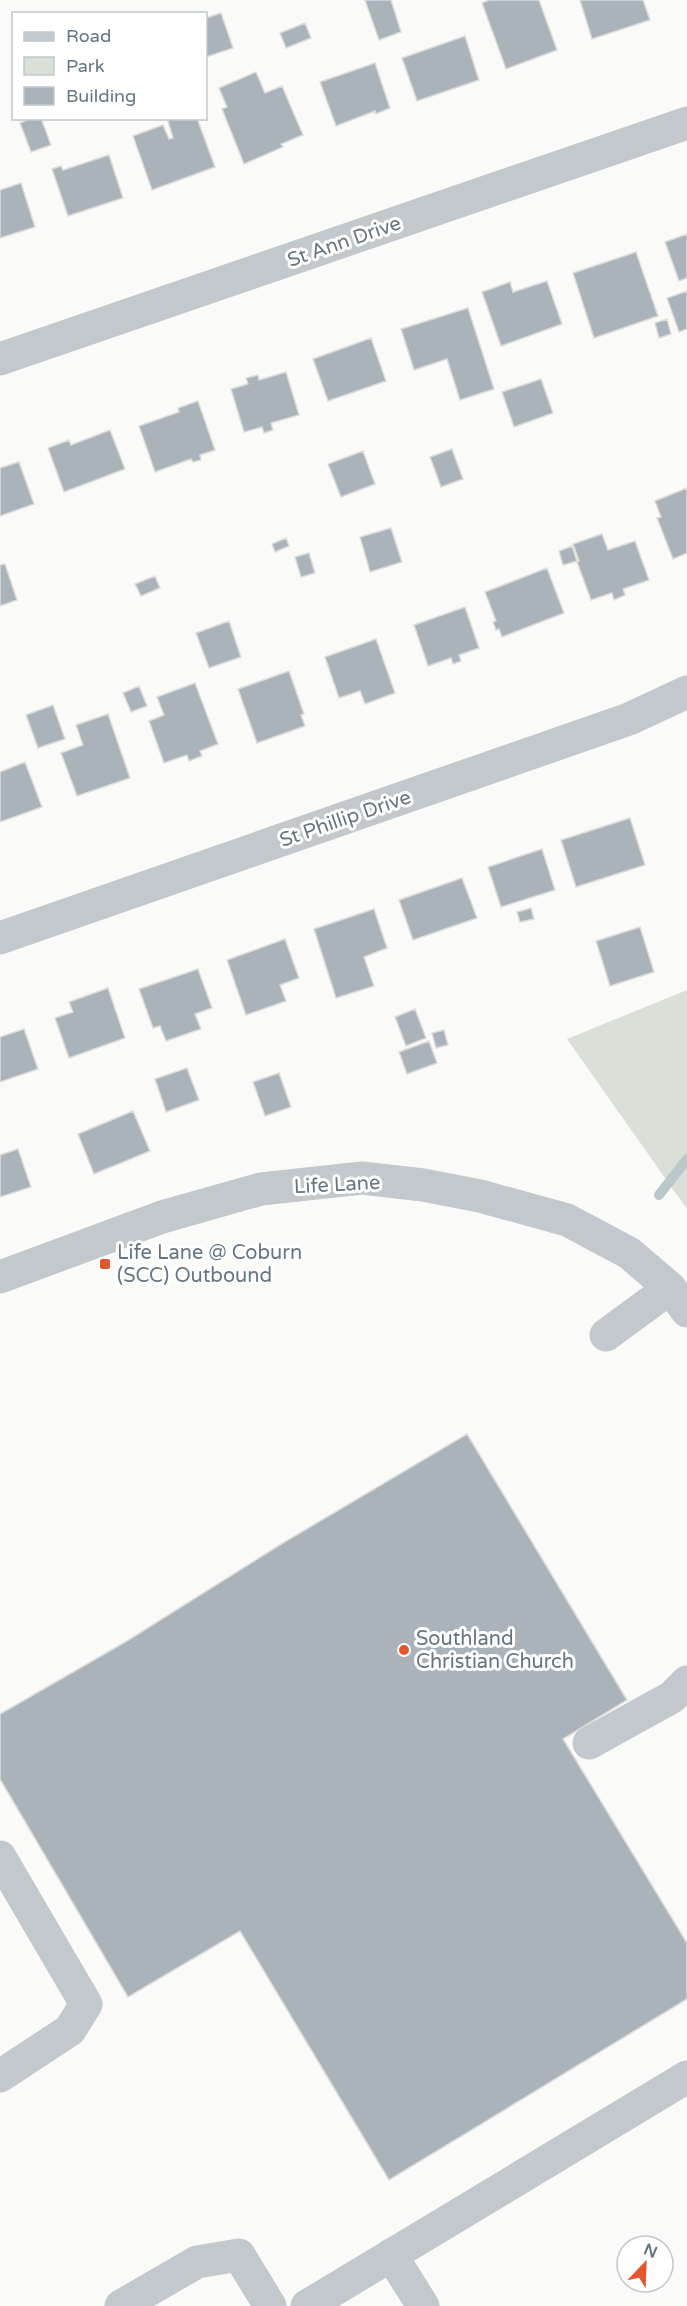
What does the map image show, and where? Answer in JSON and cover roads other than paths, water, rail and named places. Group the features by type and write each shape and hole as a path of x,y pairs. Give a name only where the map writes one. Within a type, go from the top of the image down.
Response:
{"street":[{"name":"St Ann Drive","path":"0,359 687,123"},
{"name":"St Phillip Drive","path":"0,938 629,719 687,692"},
{"name":"Life Lane","path":"0,1277 162,1217 261,1189 362,1178 423,1185 480,1196 567,1220 629,1253 679,1300"},
{"path":"606,1335 679,1300"},
{"path":"589,1743 672,1697 687,1682"},
{"path":"0,1857 86,2004 70,2030 0,2076"},
{"path":"307,2306 687,2078"},
{"path":"121,2306 197,2262 239,2255 270,2306"},
{"path":"391,2255 423,2306"}],"waterway":[{"path":"659,1195 687,1159"}],"place":[{"name":"Life Lane @ Coburn (SCC) Outbound","path":"105,1264"},
{"name":"Southland Christian Church","path":"404,1650"}]}
